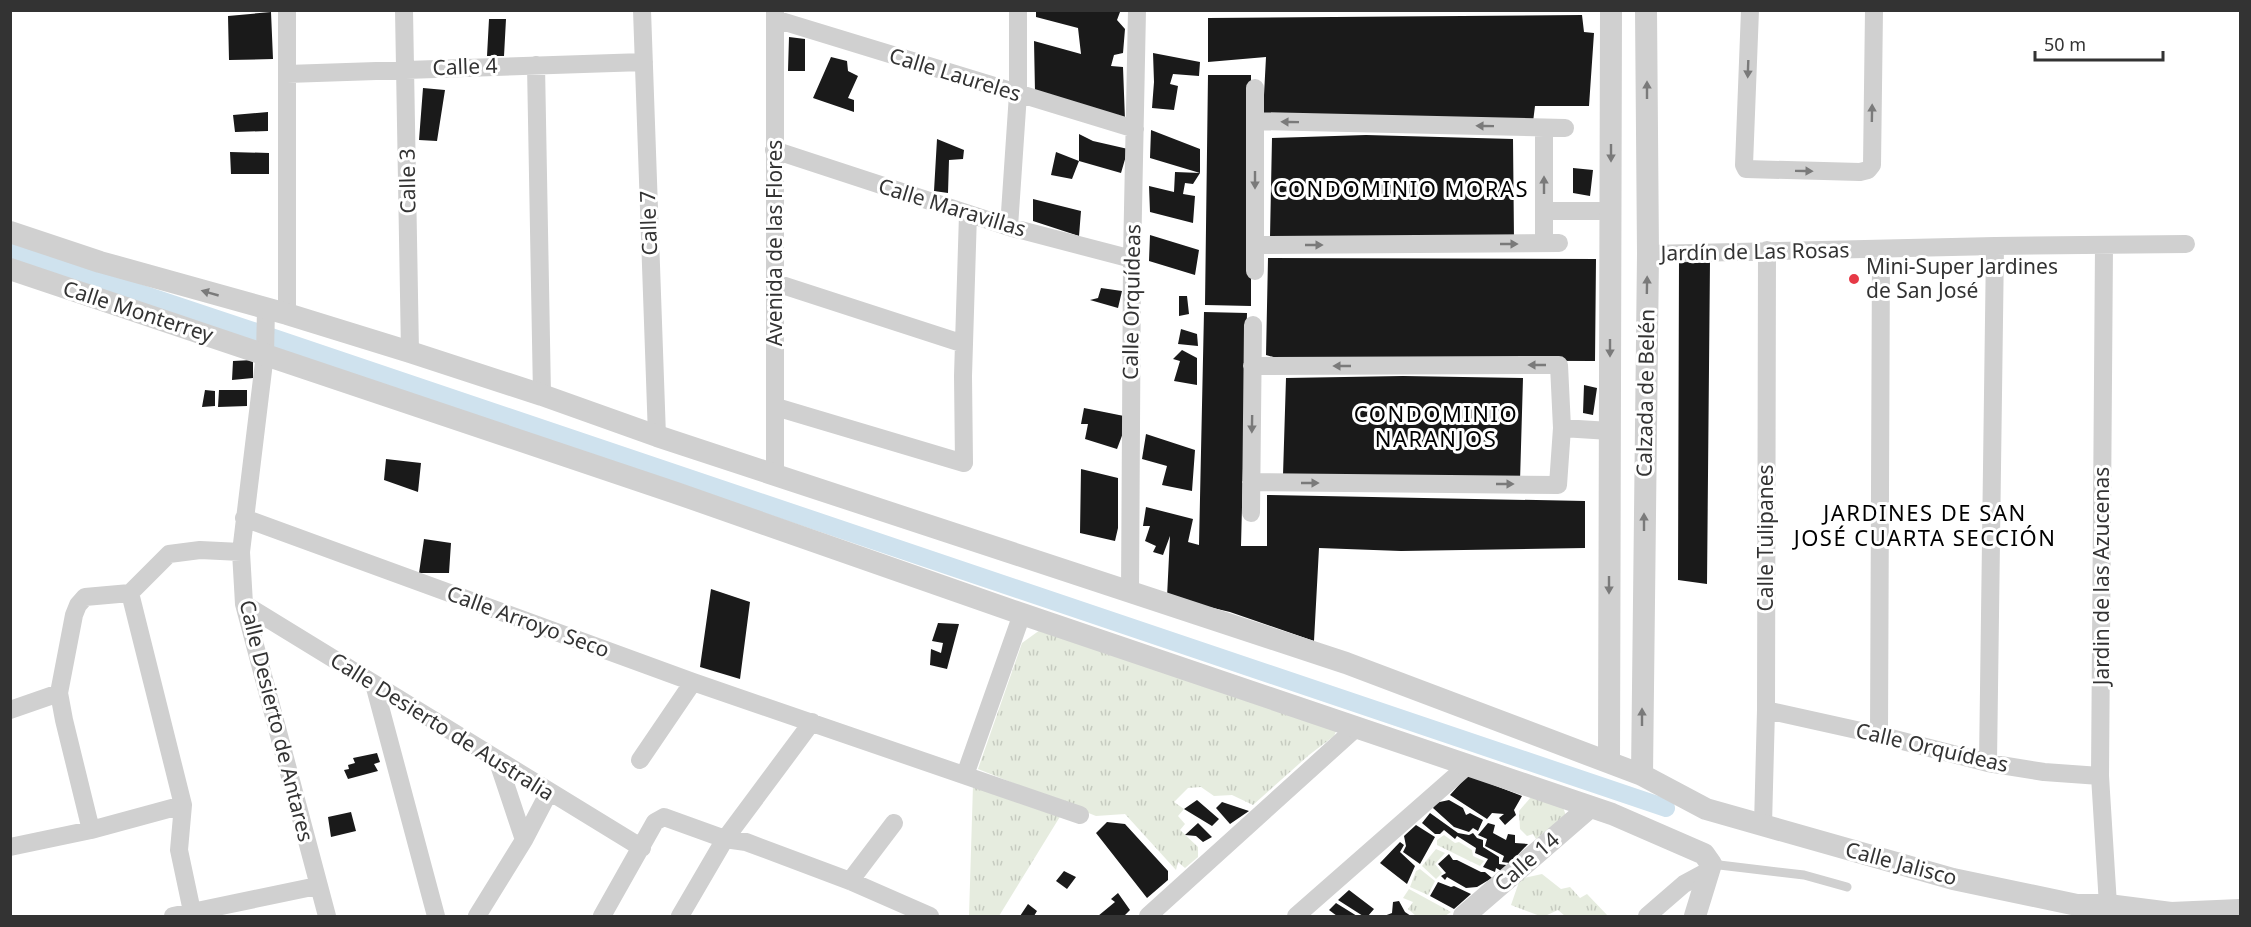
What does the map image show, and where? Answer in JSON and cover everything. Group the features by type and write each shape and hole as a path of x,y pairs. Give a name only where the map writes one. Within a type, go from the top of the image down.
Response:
{"street":[{"name":"Calle Desierto de Antares","path":"287,10 287,74 273,312 265,352 241,552 244,604 317,886 327,916"},
{"name":"Calle 3","path":"404,10 410,352"},
{"name":"Calle 7","path":"642,10 657,436"},
{"path":"1009,227 1018,94 1018,10"},
{"name":"Calle Orquídeas","path":"1130,593 1132,259 1137,10"},
{"name":"Calzada de Belén","path":"1609,762 1611,10"},
{"name":"Calzada de Belén","path":"1642,775 1647,254 1646,10"},
{"path":"1750,10 1744,165 1746,169 1860,172 1868,170 1872,165 1874,10"},
{"name":"Calle Laureles","path":"775,15 1018,94 1135,129"},
{"name":"Avenida de las Flores","path":"775,15 775,475"},
{"name":"Calle 4","path":"287,74 644,62"},
{"path":"536,65 542,395"},
{"path":"1255,88 1255,271"},
{"path":"1255,121 1565,128"},
{"path":"1255,245 1551,243 1544,211 1544,128"},
{"name":"Calle Maravillas","path":"774,150 1009,227 1132,259"},
{"path":"1544,211 1611,211"},
{"path":"776,407 964,463 964,344 968,214"},
{"name":"Calle Monterrey","path":"10,232 100,262 410,352 1130,593"},
{"name":"Jardín de Las Rosas","path":"1647,254 2186,244"},
{"path":"1988,763 1995,246"},
{"name":"Jardin de las Azucenas","path":"2104,246 2100,776 2108,905"},
{"name":"Calle Tulipanes","path":"1763,825 1766,710 1767,250"},
{"path":"1879,735 1881,250"},
{"name":"Calle Monterrey","path":"10,269 265,352 676,492 1022,614 1612,814 1704,854 1710,864"},
{"path":"776,284 964,344"},
{"path":"1251,513 1252,325"},
{"path":"1251,482 1558,485 1562,428 1559,365 1252,366"},
{"path":"1562,428 1610,430"},
{"path":"1610,489 1644,489"},
{"name":"Calle Arroyo Seco","path":"244,518 693,682 1080,815"},
{"path":"91,830 59,693 78,605 85,597 130,594 169,554 200,550 241,552"},
{"name":"Calle Jalisco","path":"1130,593 1346,663 1642,775 1706,809 1953,879 2078,905 2108,905 2171,913 2241,910"},
{"path":"130,594 183,805 178,850 193,914"},
{"name":"Calle Desierto de Australia","path":"244,604 642,848"},
{"path":"966,775 1022,614"},
{"path":"640,760 693,682"},
{"path":"374,684 436,916"},
{"path":"10,710 59,693"},
{"name":"Calle Orquídeas","path":"1766,710 1879,735 1988,763 2044,772 2100,776"},
{"path":"680,916 725,839 812,722"},
{"path":"1148,916 1357,727"},
{"path":"497,759 524,840"},
{"path":"1296,916 1467,766"},
{"path":"477,916 524,840 549,792"},
{"path":"10,847 91,830 183,805"},
{"name":"Calle 14","path":"1464,916 1590,807"},
{"path":"602,916 655,822 664,817 725,839 746,842 850,881 930,916"},
{"path":"850,881 894,823"},
{"path":"1647,916 1710,864"},
{"path":"1695,916 1710,864"},
{"path":"173,916 193,914 317,886"}],"lane":[{"path":"1710,864 1804,874 1847,887"}],"green space":[{"path":"1040,630 1337,729 1334,736 1253,805 1232,795 1214,796 1201,787 1188,788 1174,802 1184,809 1178,816 1185,824 1180,830 1198,847 1198,857 1185,868 1178,862 1176,870 1125,814 1096,816 978,769 1022,643"},
{"path":"973,785 1061,815 999,916 969,916"},
{"path":"1531,797 1563,807 1566,816 1536,839 1533,834 1527,836 1520,829 1519,811"},
{"path":"1444,835 1455,843 1459,842 1472,850 1473,856 1484,861 1480,866 1437,845 1437,840"},
{"path":"1436,849 1445,853 1435,864 1442,873 1436,879 1422,866"},
{"path":"1420,869 1435,881 1428,895 1410,887 1416,871"},
{"path":"1542,874 1561,889 1570,887 1580,898 1587,894 1608,916 1565,916 1558,910 1540,916 1511,905 1520,879"},
{"path":"1409,889 1451,912 1445,916 1416,916 1408,909 1413,902 1403,898"}],"building":[{"path":"1036,10 1120,12 1117,20 1125,29 1123,53 1114,55 1111,66 1123,67 1125,120 1035,92 1034,41 1081,54 1078,28 1036,17"},
{"path":"271,12 273,59 229,60 228,16"},
{"path":"1582,15 1584,32 1594,33 1589,106 1535,106 1533,122 1263,114 1266,57 1208,62 1208,18"},
{"path":"489,19 506,19 504,56 487,56"},
{"path":"789,37 805,39 805,71 788,71"},
{"path":"1153,53 1200,62 1199,76 1173,74 1170,84 1178,86 1174,110 1152,108"},
{"path":"831,57 847,61 848,71 858,76 848,98 854,100 854,112 813,98"},
{"path":"1208,75 1251,75 1251,306 1205,305"},
{"path":"423,88 445,90 437,141 419,140"},
{"path":"268,112 268,131 235,132 233,115"},
{"path":"1151,130 1200,149 1200,173 1150,158"},
{"path":"1079,134 1093,141 1128,149 1121,173 1079,161"},
{"path":"1366,135 1513,139 1514,240 1270,237 1272,138"},
{"path":"937,139 964,150 963,159 949,160 948,193 934,191"},
{"path":"230,152 269,153 269,174 231,174"},
{"path":"1056,152 1079,161 1072,179 1051,175"},
{"path":"1573,168 1593,170 1590,196 1573,193"},
{"path":"1175,172 1200,173 1193,184 1185,183 1183,194 1195,196 1193,223 1150,212 1149,186 1174,192"},
{"path":"1033,199 1081,211 1079,236 1033,221"},
{"path":"1150,235 1199,250 1195,275 1149,261"},
{"path":"1268,258 1596,259 1595,361 1284,360 1266,355"},
{"path":"1679,259 1710,260 1707,584 1678,580"},
{"path":"1101,288 1122,291 1118,308 1090,300 1098,298"},
{"path":"1179,296 1187,296 1189,314 1179,316"},
{"path":"1204,312 1247,313 1241,546 1267,546 1267,495 1585,501 1585,548 1401,551 1319,548 1314,641 1230,612 1167,597 1170,536 1163,555 1153,552 1156,546 1145,541 1150,526 1143,526 1146,507 1193,519 1188,542 1199,545"},
{"path":"1181,329 1197,334 1198,346 1178,344"},
{"path":"1182,350 1197,358 1197,385 1174,381 1180,361 1173,359"},
{"path":"253,360 253,378 232,380 233,361"},
{"path":"1403,376 1523,378 1520,481 1283,475 1286,378"},
{"path":"1584,385 1597,388 1593,415 1583,413"},
{"path":"205,390 215,391 215,406 202,407"},
{"path":"219,390 247,390 247,406 218,407"},
{"path":"1084,408 1129,417 1117,449 1085,439 1088,424 1081,424"},
{"path":"1146,434 1195,450 1192,491 1162,485 1167,466 1142,459"},
{"path":"386,459 421,463 418,492 384,480"},
{"path":"1081,469 1118,478 1118,528 1115,541 1080,533"},
{"path":"424,539 451,543 449,573 419,573"},
{"path":"711,589 750,602 740,679 700,667"},
{"path":"938,623 959,624 947,669 930,665 931,649 941,653 943,643 932,641"},
{"path":"377,753 380,762 374,764 378,771 348,779 344,770 349,769 348,765 355,763 353,758"},
{"path":"1468,775 1522,796 1514,810 1516,815 1505,825 1499,818 1504,814 1492,813 1487,819 1450,795"},
{"path":"1197,800 1219,819 1212,826 1184,809"},
{"path":"1449,800 1463,808 1466,815 1470,813 1483,820 1478,831 1473,828 1469,832 1454,827 1433,808 1435,803"},
{"path":"1222,802 1249,811 1230,824 1216,808"},
{"path":"351,812 356,831 331,837 328,817"},
{"path":"1430,813 1458,833 1469,835 1473,833 1477,838 1483,840 1483,847 1499,857 1499,864 1506,865 1505,873 1496,868 1495,872 1483,867 1488,859 1475,853 1476,848 1457,836 1455,839 1444,830 1440,834 1435,834 1422,823"},
{"path":"1107,822 1125,824 1168,871 1168,880 1147,898 1096,833"},
{"path":"1198,823 1212,837 1203,842 1196,836 1185,835"},
{"path":"1488,823 1495,825 1493,833 1506,840 1508,834 1515,835 1515,843 1528,844 1510,863 1502,862 1504,856 1485,846 1487,839 1478,835"},
{"path":"1416,825 1435,837 1420,864 1403,852 1406,846 1404,836"},
{"path":"1400,842 1404,845 1400,852 1415,866 1407,884 1380,863"},
{"path":"1449,854 1453,860 1485,872 1492,878 1477,887 1466,888 1447,877 1445,880 1441,876 1446,873 1438,864"},
{"path":"1064,871 1076,877 1067,889 1056,881"},
{"path":"1438,882 1471,894 1454,909 1430,896"},
{"path":"1349,890 1374,909 1368,916 1363,916 1338,900"},
{"path":"1118,893 1130,910 1124,916 1098,916 1115,902 1111,899"},
{"path":"1399,901 1405,912 1411,916 1384,916 1392,913 1393,902"},
{"path":"1336,903 1357,916 1337,916 1329,910"},
{"path":"1028,904 1037,911 1034,916 1020,916"}],"waterway":[{"path":"10,250 1666,808"}],"place":[{"name":"Mini-Super Jardines de San José","path":"1854,279"}],"district":[{"name":"CONDOMINIO MORAS","path":"1401,189"},
{"name":"CONDOMINIO NARANJOS","path":"1436,426"},
{"name":"JARDINES DE SAN JOSÉ CUARTA SECCIÓN","path":"1925,526"}]}
